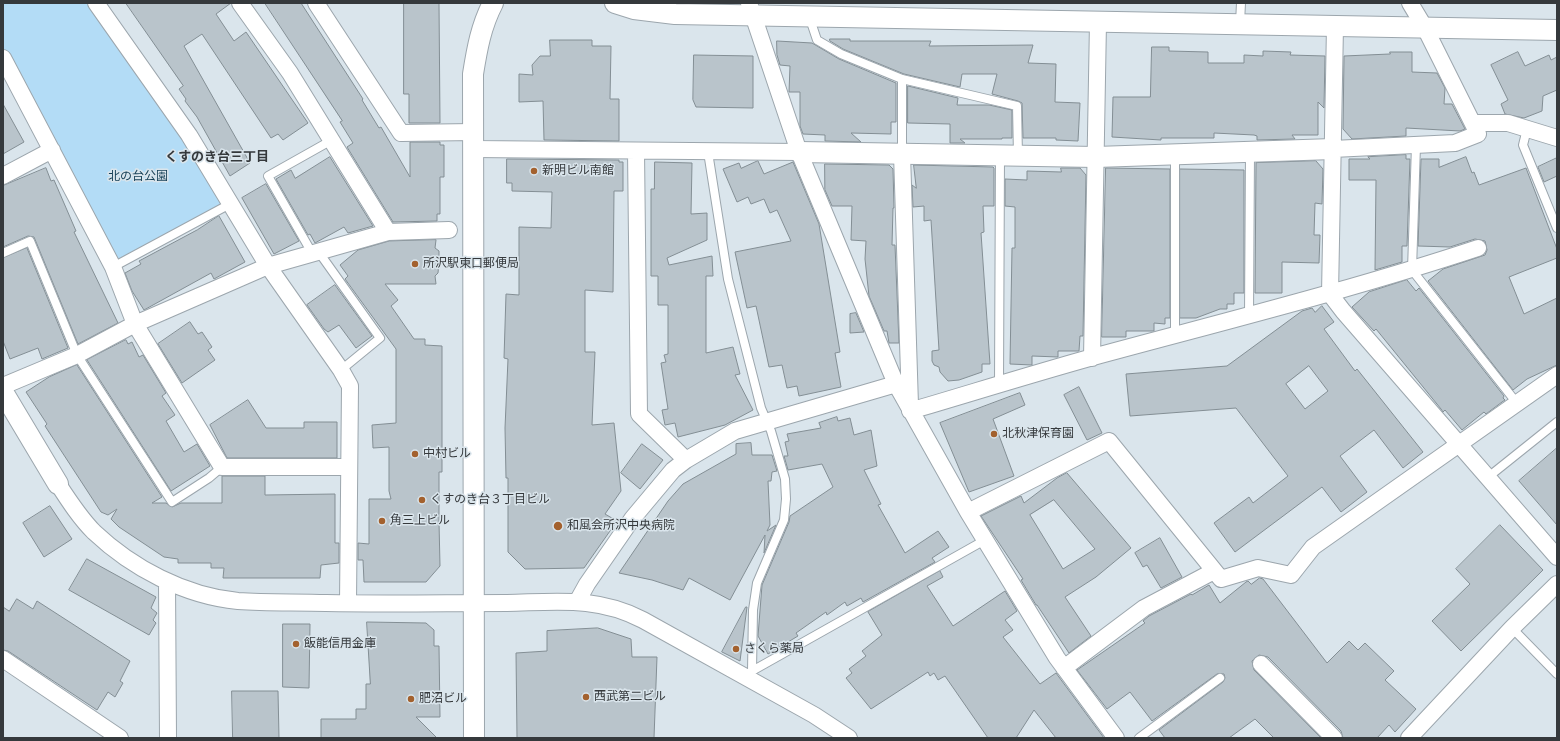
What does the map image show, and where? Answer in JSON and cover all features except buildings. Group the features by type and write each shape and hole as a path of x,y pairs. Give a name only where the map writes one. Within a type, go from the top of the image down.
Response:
{"street":[{"path":"96,3 189,135 268,266 341,370 350,386 348,467 348,603"},
{"path":"240,3 290,73 388,232"},
{"path":"316,3 401,133 474,141 636,151 1096,157 1333,149 1455,143 1478,134 1425,28 1410,3"},
{"path":"474,738 473,74 477,44 487,15 493,3"},
{"path":"615,3 634,9 675,14 751,9 809,16 1557,30"},
{"path":"751,9 799,152 896,384 968,512 1064,668 1116,738"},
{"path":"1092,358 1098,22"},
{"path":"1335,26 1330,294 1343,312 1557,557"},
{"path":"3,58 113,267 135,324 222,467 348,467"},
{"path":"1473,123 1508,123 1557,138"},
{"path":"3,176 52,150"},
{"path":"636,151 639,414 686,460"},
{"path":"902,154 910,411"},
{"path":"3,386 77,355 135,324 268,266 388,232 449,230"},
{"path":"910,411 1092,358 1330,294 1412,270 1478,248"},
{"path":"968,512 1109,441 1221,579 1258,568 1291,575 1314,547 1516,402 1557,375"},
{"path":"577,602 587,584 632,519 673,470 686,460 727,434 766,421 896,384"},
{"path":"3,392 71,505 94,532 119,553 167,582 201,594 237,601 348,603 577,602 617,608 751,675 849,738"},
{"path":"1064,668 1144,608 1214,571"},
{"path":"167,582 168,738"},
{"path":"1412,737 1512,628 1557,584"},
{"path":"3,659 120,738"},
{"path":"1261,664 1334,738"}],"lane":[{"path":"1240,24 1241,3"},
{"path":"809,16 817,40 841,54 902,79 1017,106 1009,155 999,384"},
{"path":"902,79 902,154"},
{"path":"1527,129 1523,145 1557,228"},
{"path":"332,140 268,176 315,252 380,338 341,370"},
{"path":"1416,145 1412,270 1516,402"},
{"path":"708,152 728,280 766,421 771,431 785,479 786,510 784,520 757,583 753,610 751,675"},
{"path":"1249,316 1250,152"},
{"path":"1175,154 1175,335"},
{"path":"113,267 230,204"},
{"path":"3,253 30,241 77,355 172,502 209,478 222,467"},
{"path":"1487,478 1557,422"},
{"path":"751,675 985,540"},
{"path":"1512,628 1557,674"},
{"path":"1139,738 1220,678"}],"green space":[{"name":"北の台公園","path":"3,3 96,3 230,204 113,267 3,58"}],"place":[{"name":"新明ビル南館","path":"534,171"},
{"name":"所沢駅東口郵便局","path":"415,264"},
{"name":"北秋津保育園","path":"994,434"},
{"name":"中村ビル","path":"415,454"},
{"name":"くすのき台３丁目ビル","path":"422,500"},
{"name":"角三上ビル","path":"382,521"},
{"name":"和風会所沢中央病院","path":"558,526"},
{"name":"飯能信用金庫","path":"296,644"},
{"name":"さくら薬局","path":"736,649"},
{"name":"西武第二ビル","path":"586,697"},
{"name":"肥沼ビル","path":"411,699"}],"district":[{"name":"くすのき台三丁目","path":"217,158"}]}
